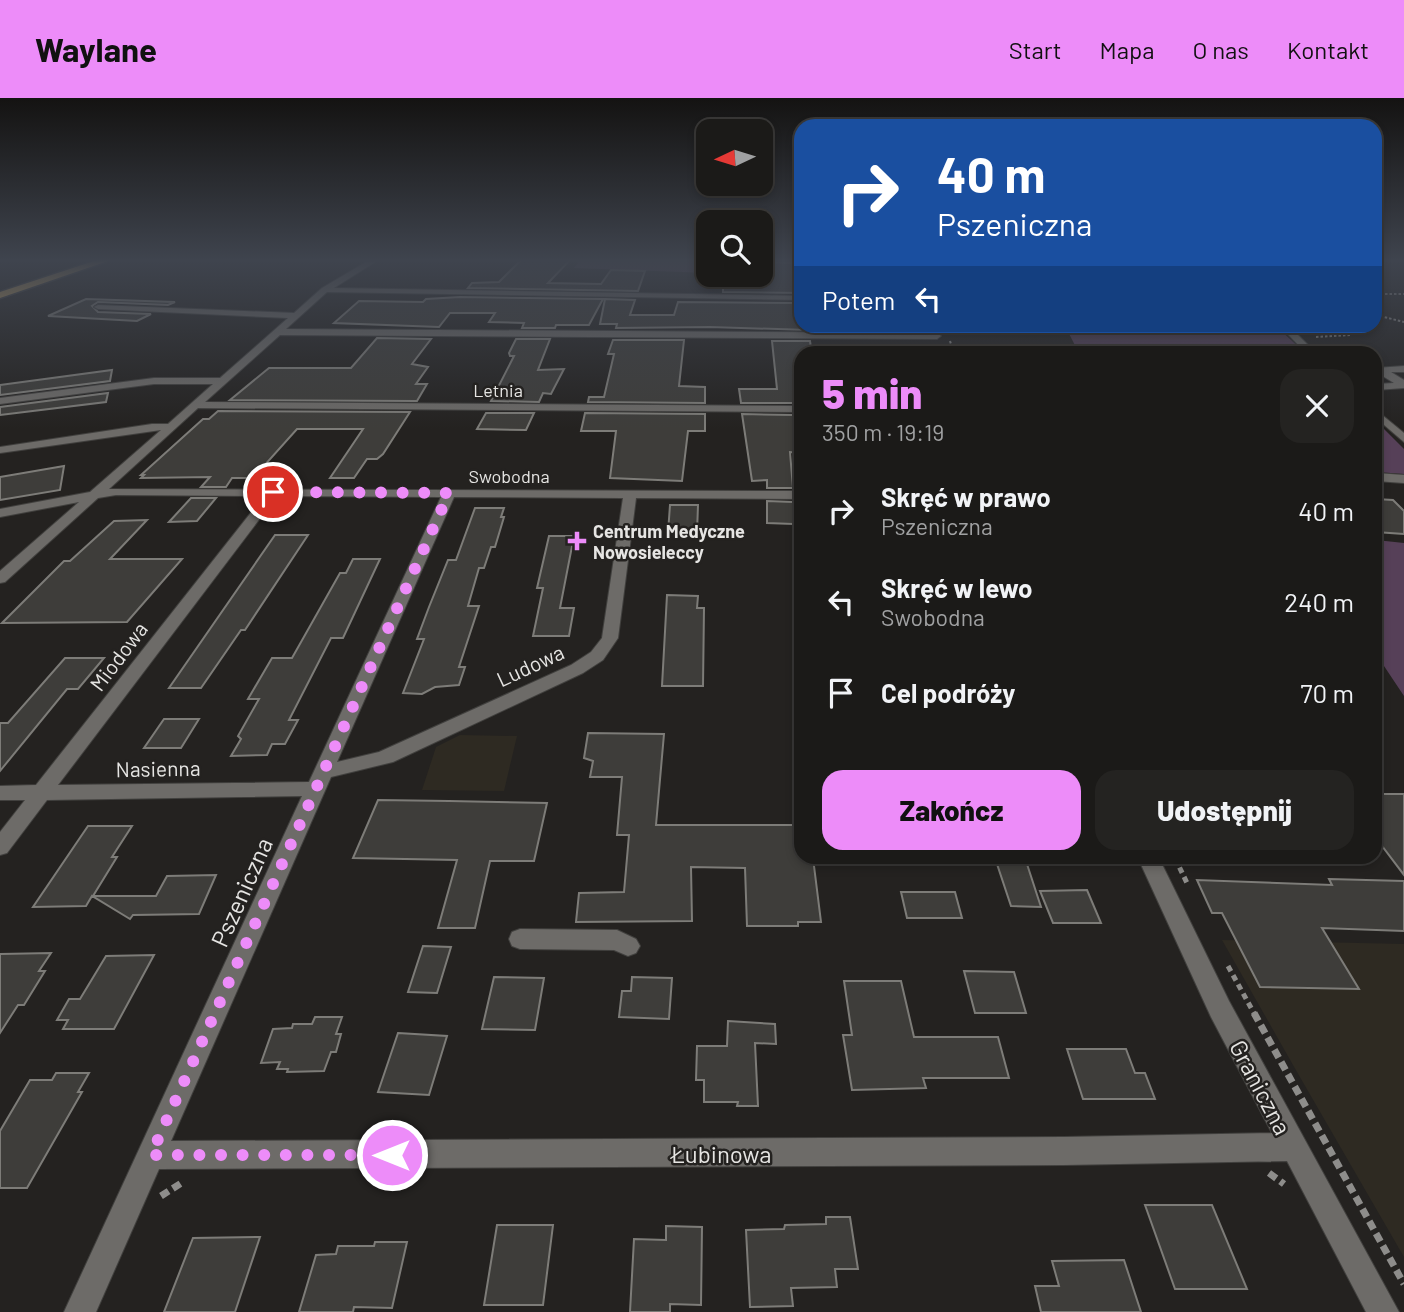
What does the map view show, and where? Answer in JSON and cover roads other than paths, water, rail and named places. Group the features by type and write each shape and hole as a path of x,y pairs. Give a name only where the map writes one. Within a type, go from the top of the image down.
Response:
{"street":[{"path":"288,316 296,316"},
{"path":"0,579 296,316"},
{"path":"278,332 939,340 936,333"},
{"path":"1291,333 1305,346"},
{"path":"1382,370 1404,369"},
{"path":"1382,372 1404,384"},
{"path":"0,401 134,383 224,381"},
{"path":"1382,386 1404,384"},
{"name":"Letnia","path":"195,405 794,409"},
{"path":"1382,419 1404,439"},
{"path":"0,450 152,427 170,427"},
{"path":"1382,477 1404,479"},
{"name":"Swobodna","path":"0,513 116,491 794,495"},
{"name":"Miodowa","path":"0,847 273,492"},
{"name":"Pszeniczna","path":"80,1312 449,493"},
{"name":"Ludowa","path":"320,780 386,757 577,669 597,656 610,638 630,494"},
{"name":"Nasienna","path":"0,793 320,780"},
{"name":"Graniczna","path":"1152,864 1220,1009 1382,1312"},
{"path":"520,939 617,940 628,946"},
{"name":"Łubinowa","path":"151,1155 1064,1151 1292,1147"}],"place":[{"name":"Centrum Medyczne Nowosieleccy","path":"577,541"}]}
